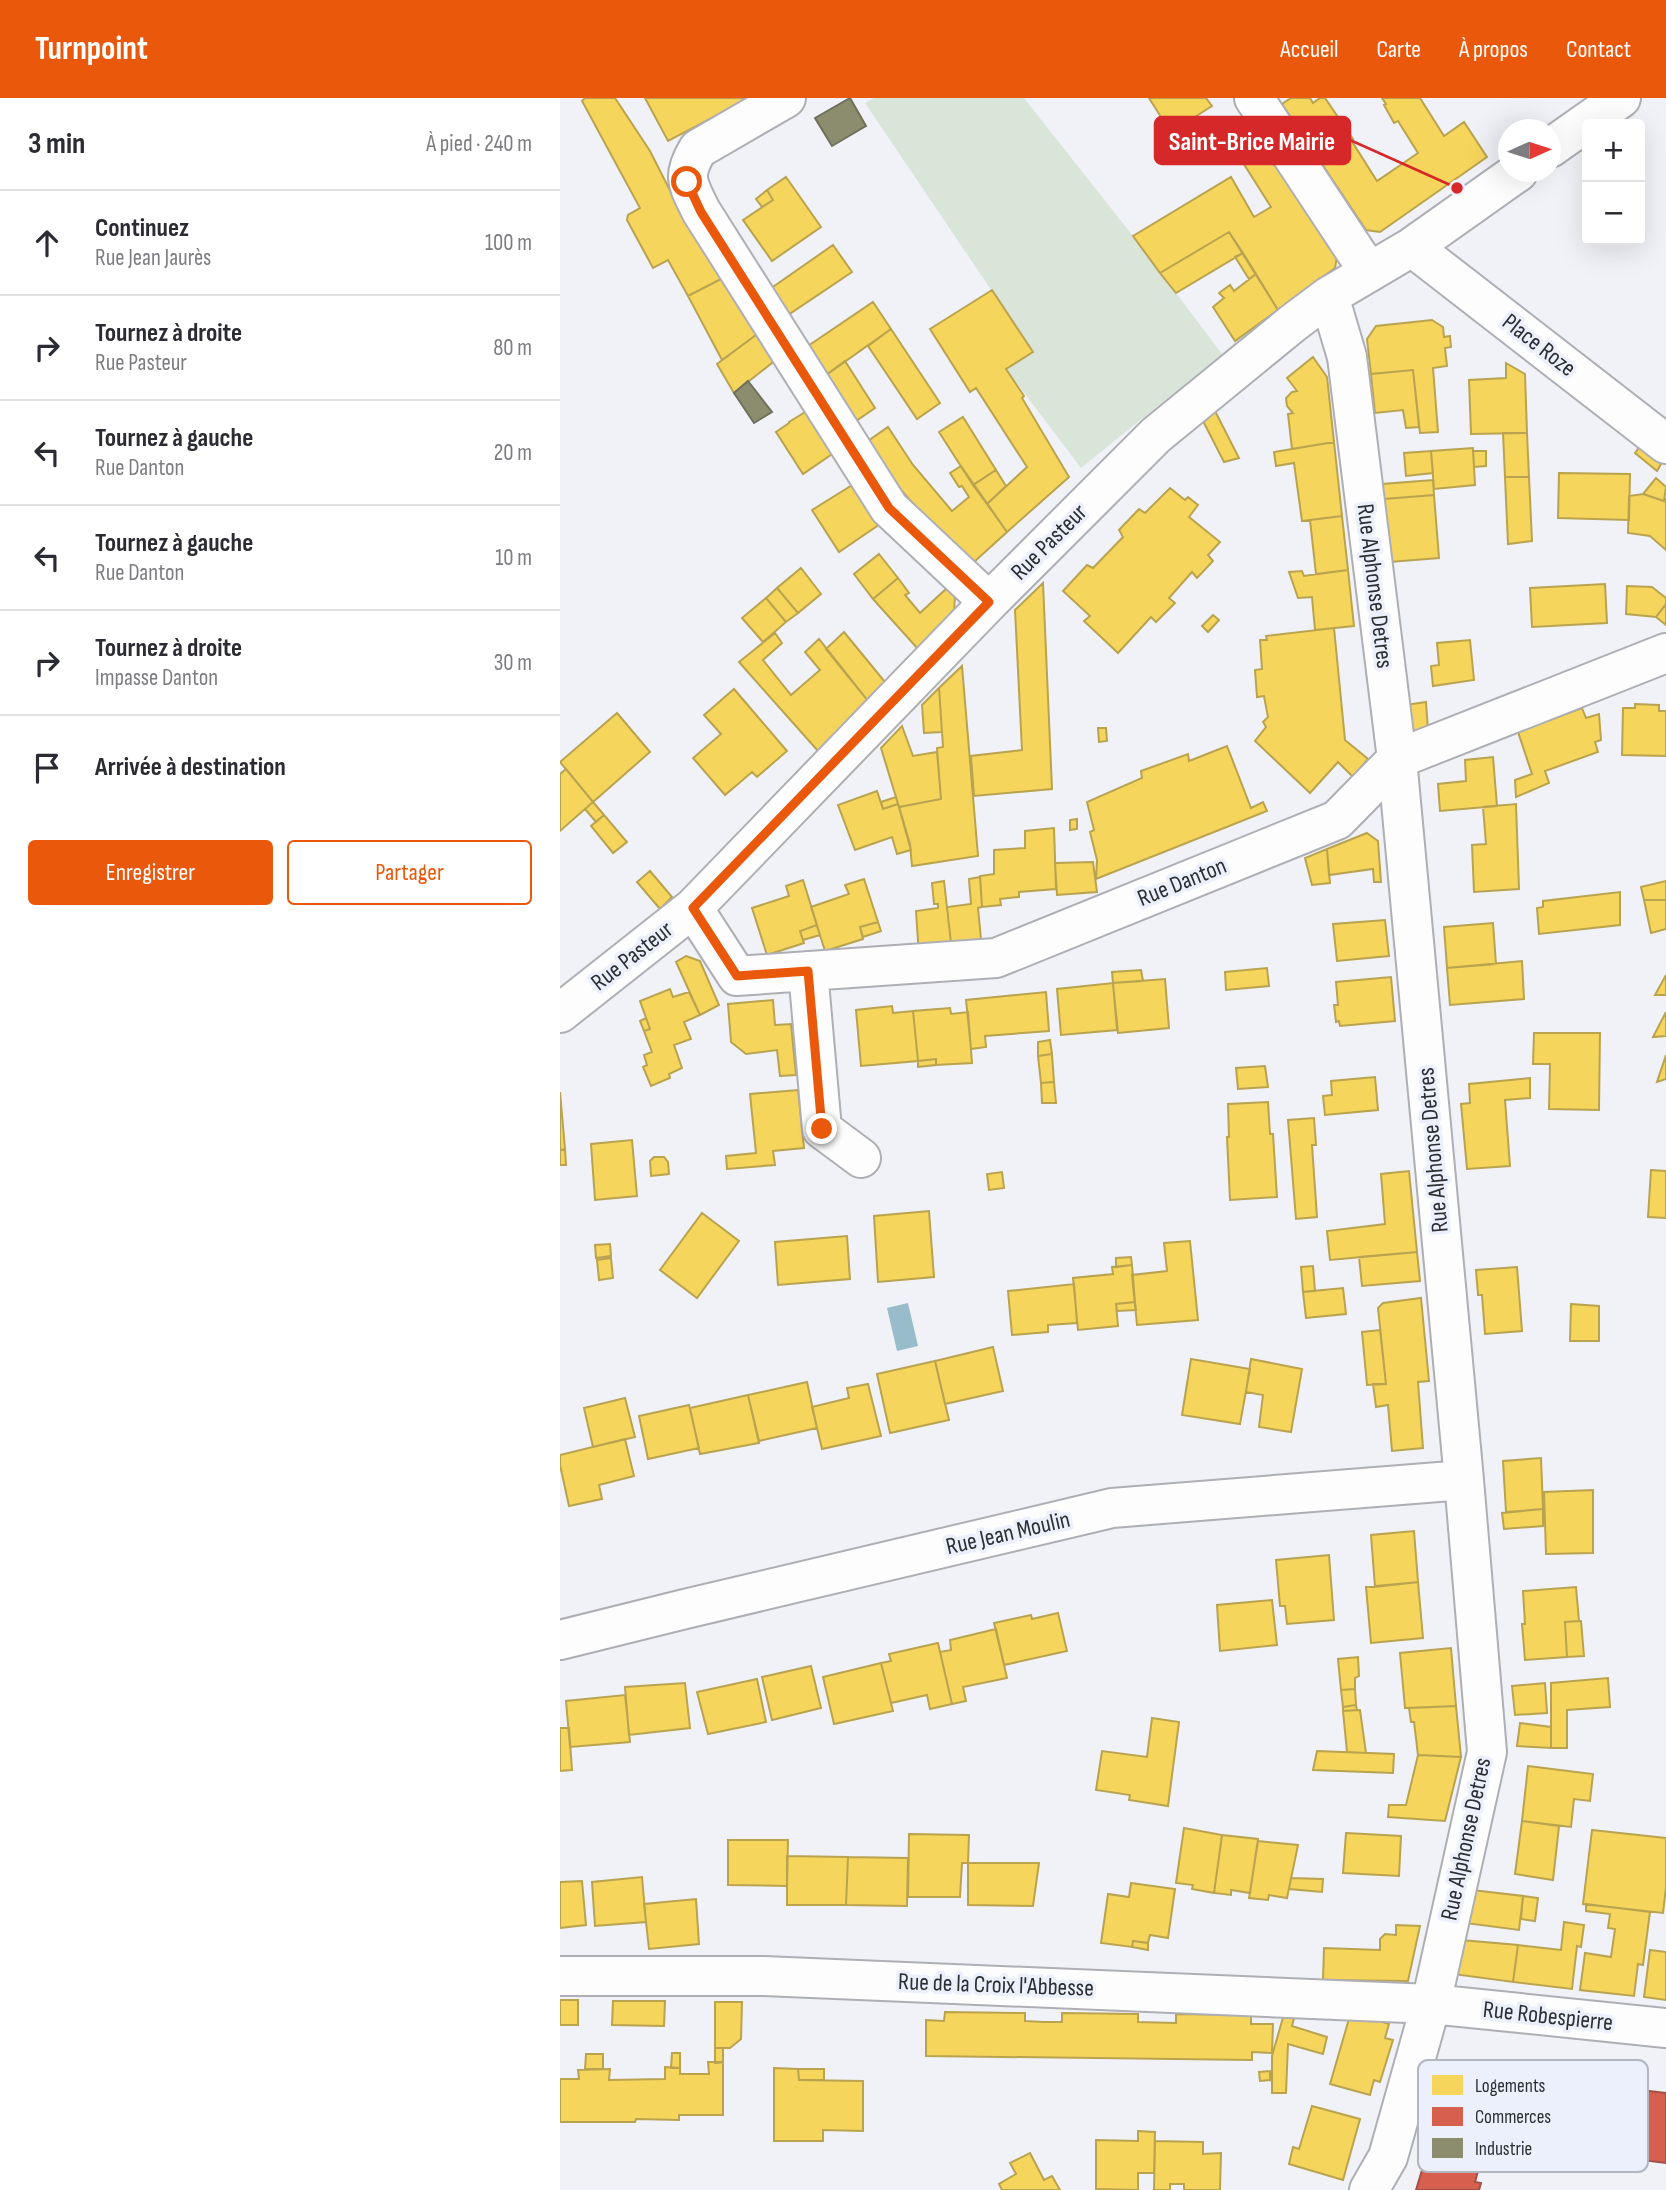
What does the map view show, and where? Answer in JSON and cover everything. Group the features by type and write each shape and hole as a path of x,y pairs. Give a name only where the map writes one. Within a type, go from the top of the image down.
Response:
{"street":[{"path":"786,98 698,149 690,162 687,182 701,212 889,508 989,602"},
{"path":"1254,98 1369,272"},
{"path":"1561,140 1621,98"},
{"name":"Rue Pasteur","path":"560,1013 693,908 989,602 1156,435 1329,296 1412,247 1504,182"},
{"name":"Place Roze","path":"1412,247 1666,444"},
{"name":"Rue Alphonse Detres","path":"1329,296 1347,357 1397,759 1487,1752 1431,2004 1388,2157 1369,2190"},
{"name":"Rue Danton","path":"693,908 737,976 996,958 1337,820 1397,759 1666,653"},
{"path":"808,971 822,1129 861,1158"},
{"name":"Rue Jean Moulin","path":"560,1640 1112,1508 1464,1480"},
{"name":"Rue de la Croix l'Abbesse","path":"560,1976 764,1976 1431,2004"},
{"name":"Rue Robespierre","path":"1431,2004 1666,2028"}],"shaded area":[{"path":"874,98 1024,98 1222,354 1081,468 1006,369 1033,352 865,103"}],"water":[{"path":"908,1303 918,1346 897,1351 887,1308"}],"building: Logements":[{"path":"585,98 615,98 650,151 688,226 723,278 688,296 668,260 653,268 627,220 628,215 640,208 582,101"},
{"path":"645,98 750,98 668,141"},
{"path":"1149,98 1206,98 1212,106 1168,134"},
{"path":"1291,98 1310,98 1313,103 1325,98 1353,139 1320,161 1282,104"},
{"path":"1382,98 1420,98 1444,136 1464,122 1487,157 1380,232 1366,230 1320,161 1351,140 1377,181 1418,153 1398,121 1394,123"},
{"path":"1265,141 1338,252 1335,268 1278,310 1229,232 1160,273 1133,236 1231,177 1254,217 1271,207 1240,158"},
{"path":"786,177 821,227 772,261 743,220 773,200 767,190"},
{"path":"767,190 773,200 762,207 756,199"},
{"path":"1229,232 1243,253 1176,293 1160,273"},
{"path":"833,245 852,272 788,315 770,289"},
{"path":"1243,253 1256,274 1249,279 1235,257"},
{"path":"1256,274 1278,310 1235,341 1213,307 1224,298 1219,293 1230,285 1234,291"},
{"path":"723,278 760,332 722,360 688,296"},
{"path":"992,290 1033,352 1006,369 1069,477 1007,532 987,504 1027,467 976,388 970,392 930,329"},
{"path":"873,302 891,329 826,375 808,346"},
{"path":"1432,320 1443,327 1444,337 1450,336 1451,347 1445,348 1447,366 1433,368 1438,432 1420,433 1413,370 1371,374 1367,339 1376,326"},
{"path":"891,329 940,403 917,419 868,346"},
{"path":"760,332 777,359 734,393 717,364"},
{"path":"1313,357 1327,377 1334,442 1292,449 1288,414 1293,413 1287,406 1286,398 1297,391 1287,378"},
{"path":"845,361 875,408 856,421 826,375"},
{"path":"1506,363 1525,374 1527,433 1471,434 1469,380 1506,378"},
{"path":"1413,370 1419,427 1406,428 1403,410 1375,413 1371,374"},
{"path":"810,409 838,450 803,474 776,432"},
{"path":"1215,411 1239,458 1224,462 1203,421"},
{"path":"963,417 996,470 973,485 939,432"},
{"path":"888,427 913,465 952,511 969,497 950,473 961,466 1007,532 973,563 923,515 894,482 868,441"},
{"path":"1503,433 1527,433 1529,477 1505,477"},
{"path":"1334,442 1342,516 1302,521 1294,463 1276,466 1274,452"},
{"path":"1640,446 1661,464 1657,471 1635,453"},
{"path":"1473,448 1475,485 1434,489 1431,451"},
{"path":"1431,451 1433,473 1406,476 1404,453"},
{"path":"1473,451 1486,451 1486,466 1474,467"},
{"path":"996,470 1006,486 987,504 973,485"},
{"path":"1559,473 1630,474 1629,520 1558,518"},
{"path":"1505,477 1529,477 1532,541 1508,544"},
{"path":"1656,478 1666,487 1664,501 1643,494"},
{"path":"1433,480 1434,495 1384,499 1382,484"},
{"path":"857,482 883,522 839,552 812,510"},
{"path":"1170,488 1185,500 1188,497 1198,505 1189,517 1220,542 1208,555 1213,561 1197,578 1192,572 1169,598 1175,603 1156,622 1151,617 1118,653 1084,621 1090,616 1063,591 1087,565 1093,568 1123,537 1119,530 1139,509 1145,513"},
{"path":"1643,494 1664,501 1666,499 1666,550 1650,536 1628,533 1629,496"},
{"path":"1434,495 1439,558 1390,562 1384,499"},
{"path":"1342,516 1348,570 1316,574 1310,520"},
{"path":"879,554 898,578 873,599 854,574"},
{"path":"801,568 821,594 798,613 777,588"},
{"path":"1348,570 1354,626 1315,630 1312,597 1298,598 1289,572 1302,571 1304,576"},
{"path":"898,578 909,593 905,595 920,613 947,588 955,596 954,612 918,649 873,599"},
{"path":"1043,583 1052,789 974,796 971,756 1022,750 1015,610"},
{"path":"1605,584 1607,623 1532,627 1530,588"},
{"path":"1627,586 1652,587 1666,598 1666,604 1656,617 1626,614"},
{"path":"777,588 798,613 786,622 766,598"},
{"path":"766,598 786,622 763,642 742,618"},
{"path":"1666,604 1666,625 1656,617"},
{"path":"1213,615 1219,620 1208,632 1202,626"},
{"path":"1334,628 1345,740 1368,759 1353,777 1338,762 1310,793 1255,741 1266,727 1263,722 1268,717 1264,696 1257,697 1255,670 1262,669 1260,640 1267,640 1266,636"},
{"path":"844,632 885,682 868,701 826,649"},
{"path":"775,633 782,643 763,660 791,695 820,670 805,652 819,639 868,701 818,751 739,662"},
{"path":"1470,640 1474,680 1433,686 1431,666 1439,665 1437,643"},
{"path":"962,666 978,856 912,866 910,844 899,807 941,799 937,748 943,747 939,688"},
{"path":"939,688 942,732 924,733 922,705"},
{"path":"734,689 787,751 757,777 752,772 725,795 693,758 721,734 704,715"},
{"path":"1426,702 1428,730 1419,734 1408,726 1405,705"},
{"path":"1635,704 1659,705 1659,711 1666,711 1666,756 1622,755 1623,708 1635,708"},
{"path":"1582,708 1586,718 1599,714 1601,740 1595,742 1598,752 1545,771 1549,783 1516,797 1515,780 1532,774 1518,732"},
{"path":"617,713 650,752 593,802 560,762"},
{"path":"902,726 913,756 937,752 941,799 899,807 881,748"},
{"path":"1098,728 1106,728 1107,741 1099,742"},
{"path":"1227,746 1251,808 1263,802 1267,811 1096,879 1097,860 1090,832 1094,830 1087,802 1142,778 1141,771 1188,754 1189,761"},
{"path":"1493,757 1497,806 1440,811 1438,784 1466,781 1465,760"},
{"path":"566,769 593,802 560,831 560,774"},
{"path":"877,791 883,809 898,804 911,850 897,854 892,837 855,850 838,805"},
{"path":"896,797 898,804 883,809 881,802"},
{"path":"593,802 604,815 596,822 585,809"},
{"path":"1516,804 1519,889 1474,892 1472,845 1486,844 1483,807"},
{"path":"604,815 627,842 613,853 591,826"},
{"path":"1077,819 1077,829 1070,830 1070,820"},
{"path":"1054,828 1056,889 1019,892 1019,897 1000,899 1001,905 982,907 980,876 994,874 994,850 1025,848 1025,831"},
{"path":"1367,833 1378,841 1381,882 1374,882 1373,869 1329,875 1327,849"},
{"path":"1327,849 1330,883 1312,885 1305,858"},
{"path":"1093,862 1097,892 1057,895 1055,863"},
{"path":"650,871 672,897 660,909 637,882"},
{"path":"980,877 982,907 978,908 982,949 952,952 947,907 971,904 969,879"},
{"path":"864,879 878,922 860,927 863,939 825,951 811,907 849,894 845,885"},
{"path":"803,880 817,925 800,931 804,943 767,955 752,908 789,896 786,886"},
{"path":"944,881 952,952 919,956 916,911 938,908 938,904 934,904 932,883"},
{"path":"1666,881 1666,900 1644,900 1641,887"},
{"path":"1620,892 1620,925 1539,934 1537,908 1543,907 1543,901"},
{"path":"1644,900 1666,900 1666,929 1651,933"},
{"path":"1385,920 1389,956 1337,961 1333,924"},
{"path":"878,922 881,931 863,937 860,927"},
{"path":"1493,923 1496,964 1447,968 1444,927"},
{"path":"817,925 820,935 803,940 800,931"},
{"path":"686,956 700,961 719,1005 700,1015 676,962"},
{"path":"1522,961 1524,999 1450,1005 1447,968"},
{"path":"1267,968 1269,986 1226,990 1225,972"},
{"path":"1141,970 1143,981 1113,983 1112,972"},
{"path":"1666,975 1666,995 1655,995"},
{"path":"1391,977 1395,1021 1340,1026 1339,1021 1336,1022 1336,982"},
{"path":"1165,979 1169,1028 1118,1033 1113,983"},
{"path":"1113,983 1117,1030 1061,1035 1057,989"},
{"path":"670,989 673,997 689,992 700,1015 684,1022 691,1039 674,1045 682,1068 669,1074 670,1078 651,1086 643,1067 647,1065 644,1055 652,1052 644,1031 650,1029 640,1001"},
{"path":"1046,992 1049,1031 985,1036 986,1047 971,1049 966,1000"},
{"path":"773,1000 775,1025 791,1024 796,1075 780,1076 777,1050 746,1054 731,1042 728,1004"},
{"path":"892,1006 893,1013 913,1011 918,1061 861,1066 856,1010"},
{"path":"950,1008 951,1014 968,1012 972,1063 936,1065 936,1059 918,1061 913,1011"},
{"path":"1666,1012 1666,1036 1653,1037"},
{"path":"646,1018 650,1029 644,1031 640,1021"},
{"path":"1534,1033 1600,1033 1599,1110 1549,1109 1550,1064 1533,1064"},
{"path":"1050,1040 1052,1054 1038,1056 1038,1042"},
{"path":"1052,1054 1054,1082 1041,1083 1038,1056"},
{"path":"1666,1055 1666,1079 1657,1082"},
{"path":"936,1059 936,1065 918,1067 918,1061"},
{"path":"1265,1066 1268,1087 1238,1089 1236,1068"},
{"path":"1375,1077 1378,1110 1325,1115 1323,1096 1332,1095 1331,1081"},
{"path":"1530,1078 1530,1098 1505,1100 1510,1166 1467,1169 1461,1104 1470,1103 1469,1084"},
{"path":"1054,1082 1056,1103 1042,1103 1041,1083"},
{"path":"798,1090 804,1148 773,1151 775,1165 727,1169 726,1156 756,1153 750,1094"},
{"path":"560,1092 565,1149 560,1150"},
{"path":"1268,1102 1277,1197 1230,1200 1228,1104"},
{"path":"1314,1118 1316,1145 1312,1145 1317,1217 1296,1219 1288,1120"},
{"path":"632,1140 637,1196 595,1200 591,1144"},
{"path":"565,1149 566,1165 560,1165 560,1150"},
{"path":"654,1157 664,1157 668,1162 669,1174 651,1176 650,1161"},
{"path":"1651,1170 1666,1171 1666,1218 1648,1217"},
{"path":"1409,1171 1417,1252 1330,1260 1327,1231 1385,1224 1381,1174"},
{"path":"1002,1172 1004,1188 989,1190 987,1174"},
{"path":"929,1211 934,1277 878,1282 874,1216"},
{"path":"702,1213 739,1241 697,1298 660,1270"},
{"path":"847,1236 850,1279 778,1285 775,1242"},
{"path":"1190,1241 1198,1320 1137,1325 1132,1275 1167,1271 1164,1243"},
{"path":"610,1244 611,1256 596,1258 595,1245"},
{"path":"1417,1252 1420,1281 1362,1286 1359,1257"},
{"path":"1131,1257 1132,1265 1116,1267 1116,1258"},
{"path":"611,1258 613,1278 599,1280 597,1260"},
{"path":"1132,1265 1135,1302 1116,1304 1118,1326 1078,1330 1073,1278 1113,1274 1112,1267"},
{"path":"1313,1266 1315,1291 1303,1292 1301,1267"},
{"path":"1517,1267 1522,1331 1485,1334 1482,1295 1478,1295 1476,1270"},
{"path":"1074,1284 1077,1323 1048,1325 1048,1332 1012,1335 1008,1291"},
{"path":"1343,1288 1346,1314 1306,1318 1303,1292"},
{"path":"1421,1298 1429,1381 1418,1382 1423,1448 1392,1451 1388,1405 1376,1407 1373,1384 1386,1384 1378,1308 1383,1303"},
{"path":"1135,1302 1136,1310 1117,1311 1116,1304"},
{"path":"1571,1304 1599,1306 1599,1341 1570,1341"},
{"path":"1380,1330 1386,1384 1367,1385 1362,1332"},
{"path":"993,1347 1003,1391 945,1404 935,1361"},
{"path":"1191,1359 1250,1369 1240,1424 1182,1415"},
{"path":"1251,1359 1302,1369 1291,1432 1259,1427 1263,1395 1246,1392"},
{"path":"935,1361 949,1420 890,1433 877,1374"},
{"path":"807,1382 817,1428 759,1441 748,1395"},
{"path":"868,1384 881,1436 822,1449 812,1407 849,1398 847,1388"},
{"path":"748,1395 759,1443 700,1454 690,1408"},
{"path":"625,1398 635,1437 593,1447 584,1408"},
{"path":"689,1405 699,1448 648,1459 639,1416"},
{"path":"625,1439 634,1476 599,1485 602,1499 569,1506 560,1455"},
{"path":"1541,1458 1543,1509 1506,1512 1503,1461"},
{"path":"1593,1490 1593,1553 1546,1554 1544,1492"},
{"path":"1543,1509 1543,1526 1504,1529 1502,1513"},
{"path":"1414,1531 1418,1582 1375,1587 1371,1535"},
{"path":"1329,1555 1334,1620 1287,1624 1285,1606 1280,1606 1276,1560"},
{"path":"1418,1582 1423,1638 1371,1643 1366,1587"},
{"path":"1576,1587 1579,1621 1565,1622 1567,1657 1525,1660 1523,1591"},
{"path":"1272,1600 1277,1645 1220,1651 1217,1605"},
{"path":"1058,1613 1067,1651 1004,1665 994,1623 1031,1615 1032,1619"},
{"path":"1581,1621 1584,1656 1567,1657 1565,1622"},
{"path":"996,1629 1007,1678 963,1687 966,1701 952,1704 940,1652 951,1650 950,1640"},
{"path":"938,1643 952,1704 930,1709 927,1695 891,1703 881,1663 891,1661 889,1654"},
{"path":"1451,1648 1456,1706 1405,1708 1400,1653"},
{"path":"1358,1657 1359,1676 1355,1678 1355,1689 1341,1690 1338,1659"},
{"path":"881,1663 893,1711 834,1724 823,1677"},
{"path":"811,1666 821,1708 772,1720 762,1677"},
{"path":"1608,1678 1610,1707 1567,1710 1567,1748 1551,1748 1551,1683"},
{"path":"757,1679 766,1722 708,1734 697,1692"},
{"path":"685,1683 690,1728 629,1735 625,1687"},
{"path":"1545,1683 1547,1713 1515,1715 1512,1686"},
{"path":"1355,1689 1356,1705 1343,1707 1341,1690"},
{"path":"625,1695 630,1742 570,1747 566,1701"},
{"path":"1356,1705 1357,1710 1343,1711 1343,1707"},
{"path":"1456,1706 1461,1757 1418,1755 1414,1722 1411,1722 1409,1708"},
{"path":"1360,1710 1366,1753 1347,1752 1343,1711"},
{"path":"1152,1718 1179,1722 1168,1806 1129,1800 1130,1795 1096,1790 1102,1751 1147,1757"},
{"path":"1520,1723 1551,1727 1551,1748 1517,1746"},
{"path":"560,1728 569,1728 572,1770 560,1771"},
{"path":"1317,1751 1394,1754 1393,1773 1313,1770"},
{"path":"1418,1755 1461,1757 1445,1821 1388,1817 1389,1805 1406,1805"},
{"path":"1528,1766 1593,1774 1590,1801 1574,1799 1571,1827 1522,1821"},
{"path":"1522,1821 1559,1826 1553,1880 1515,1874"},
{"path":"1184,1828 1222,1835 1214,1893 1192,1889 1193,1885 1176,1883"},
{"path":"1592,1830 1666,1838 1663,1913 1583,1904"},
{"path":"1346,1833 1401,1836 1399,1876 1343,1873"},
{"path":"909,1834 969,1835 968,1863 962,1863 960,1897 908,1897"},
{"path":"1222,1835 1258,1839 1250,1893 1231,1890 1231,1895 1214,1893"},
{"path":"728,1840 788,1840 787,1886 728,1885"},
{"path":"1258,1841 1298,1845 1287,1898 1269,1895 1268,1900 1249,1898"},
{"path":"787,1856 848,1857 846,1905 787,1905"},
{"path":"848,1857 908,1858 907,1906 846,1905"},
{"path":"968,1863 1039,1863 1033,1906 968,1905"},
{"path":"642,1877 646,1922 595,1926 592,1882"},
{"path":"1291,1878 1323,1879 1322,1892 1289,1889"},
{"path":"582,1881 586,1925 560,1928 560,1882"},
{"path":"1131,1883 1175,1889 1168,1938 1150,1935 1148,1943 1133,1941 1132,1947 1101,1943 1108,1894 1129,1897"},
{"path":"1472,1890 1523,1896 1519,1930 1465,1923"},
{"path":"1523,1896 1538,1898 1535,1921 1521,1919"},
{"path":"696,1899 699,1944 649,1949 644,1904"},
{"path":"1586,1904 1650,1912 1643,1965 1638,1964 1634,1996 1580,1990 1585,1953 1611,1957 1615,1929 1608,1928 1610,1914 1586,1911"},
{"path":"1564,1922 1584,1925 1581,1947 1577,1946 1572,1989 1513,1982 1518,1945 1561,1950"},
{"path":"1396,1925 1420,1926 1408,1981 1323,1980 1324,1948 1380,1950 1380,1939 1385,1934 1396,1935"},
{"path":"1461,1940 1518,1945 1513,1982 1453,1974"},
{"path":"1133,1941 1148,1943 1148,1950 1132,1947"},
{"path":"1650,1950 1666,1952 1666,2000 1644,1997"},
{"path":"560,2000 578,2000 578,2025 560,2025"},
{"path":"613,2001 665,2001 664,2026 612,2025"},
{"path":"715,2002 742,2002 741,2039 730,2048 715,2048"},
{"path":"945,2012 1025,2013 1025,2021 1043,2022 1062,2022 1062,2013 1138,2014 1138,2022 1176,2023 1176,2014 1251,2015 1251,2024 1273,2024 1272,2053 1252,2052 1252,2060 926,2056 926,2020 944,2021"},
{"path":"1351,2012 1389,2024 1385,2038 1393,2040 1380,2082 1374,2080 1370,2095 1330,2084"},
{"path":"1284,2014 1295,2014 1292,2026 1327,2037 1323,2054 1288,2044 1286,2093 1272,2093 1272,2056"},
{"path":"715,2048 723,2048 723,2062 715,2063"},
{"path":"672,2053 680,2053 680,2068 671,2068"},
{"path":"586,2054 603,2054 603,2069 585,2069"},
{"path":"708,2062 723,2062 723,2115 679,2115 679,2120 636,2119 635,2122 560,2122 560,2079 579,2079 578,2070 610,2069 609,2080 665,2079 665,2067 680,2068 680,2074 709,2074"},
{"path":"774,2068 798,2069 799,2080 863,2081 863,2131 823,2130 823,2141 774,2141"},
{"path":"798,2069 824,2069 824,2080 799,2080"},
{"path":"1270,2071 1270,2080 1260,2081 1259,2072"},
{"path":"1312,2106 1360,2119 1343,2180 1289,2164 1293,2147 1299,2149"},
{"path":"1138,2131 1155,2132 1154,2173 1138,2173 1138,2190 1096,2189 1096,2140 1138,2141"},
{"path":"1155,2141 1203,2142 1203,2154 1221,2153 1220,2190 1184,2190 1184,2184 1170,2184 1170,2190 1154,2190"},
{"path":"1030,2153 1044,2180 1052,2176 1060,2190 1002,2190 999,2184 1016,2174 1010,2163"}],"building: Commerces":[{"path":"1648,2091 1666,2093 1666,2163 1648,2161"},
{"path":"1421,2172 1478,2172 1475,2182 1481,2183 1479,2190 1416,2190"}],"building: Industrie":[{"path":"850,98 866,126 832,146 815,118"},
{"path":"748,381 772,412 754,423 734,393"}],"place":[{"name":"Saint-Brice Mairie","path":"1457,188"}],"route":[{"path":"687,182 701,212 889,508 989,602 693,908 737,976 808,971 822,1129"}]}
